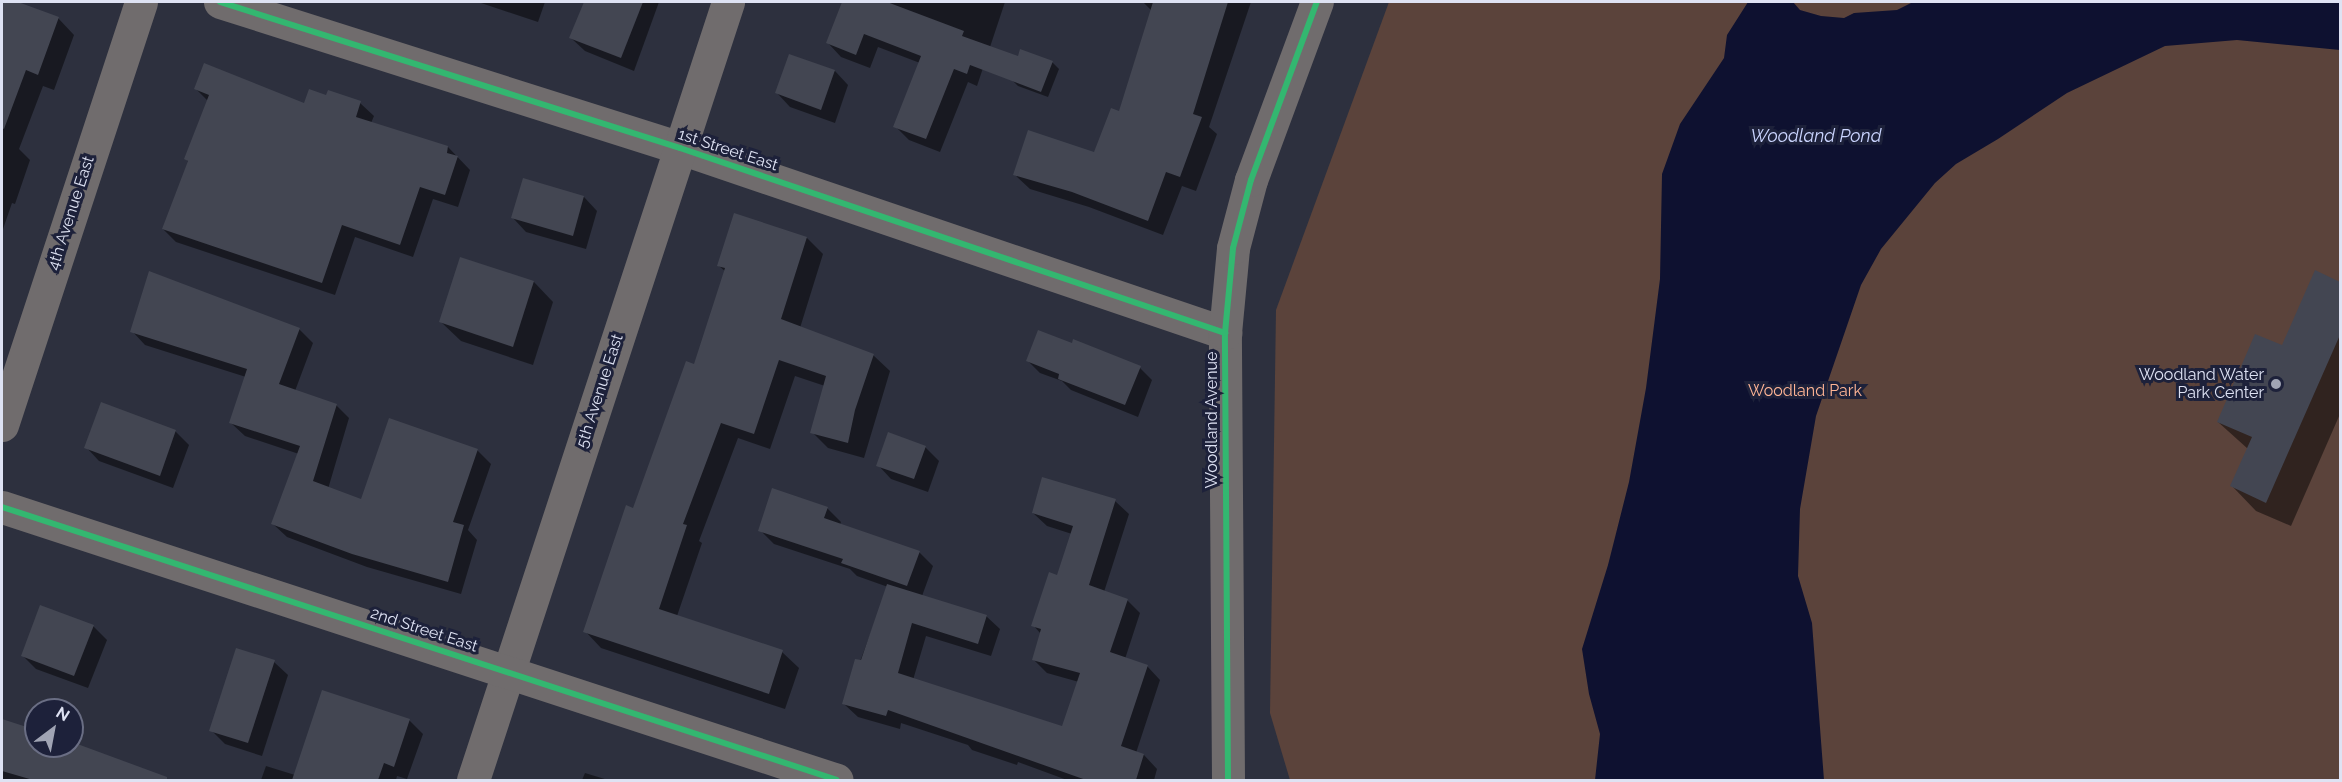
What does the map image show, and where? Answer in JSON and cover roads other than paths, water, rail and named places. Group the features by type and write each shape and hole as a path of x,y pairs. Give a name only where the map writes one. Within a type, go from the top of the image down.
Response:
{"street":[{"name":"4th Avenue East","path":"2,425 141,2"},
{"name":"1st Street East","path":"220,2 680,148 1225,333"},
{"name":"5th Avenue East","path":"472,780 728,2"},
{"name":"Woodland Avenue","path":"1228,780 1225,333 1233,248 1251,180 1317,2"},
{"name":"2nd Street East","path":"2,507 837,780"}],"water":[{"name":"Woodland Pond","path":"1748,2 1793,2 1800,10 1821,16 1844,18 1854,13 1897,10 1913,2 2340,2 2340,50 2237,40 2165,46 2067,93 1956,164 1935,183 1881,249 1861,285 1816,416 1800,509 1798,576 1812,623 1824,780 1595,780 1600,734 1589,694 1582,649 1608,565 1629,482 1646,388 1660,279 1662,174 1680,124 1724,58 1727,35"}],"place":[{"name":"Woodland Water Park Center","path":"2276,384"}],"park label":[{"name":"Woodland Park","path":"1805,391"}]}
